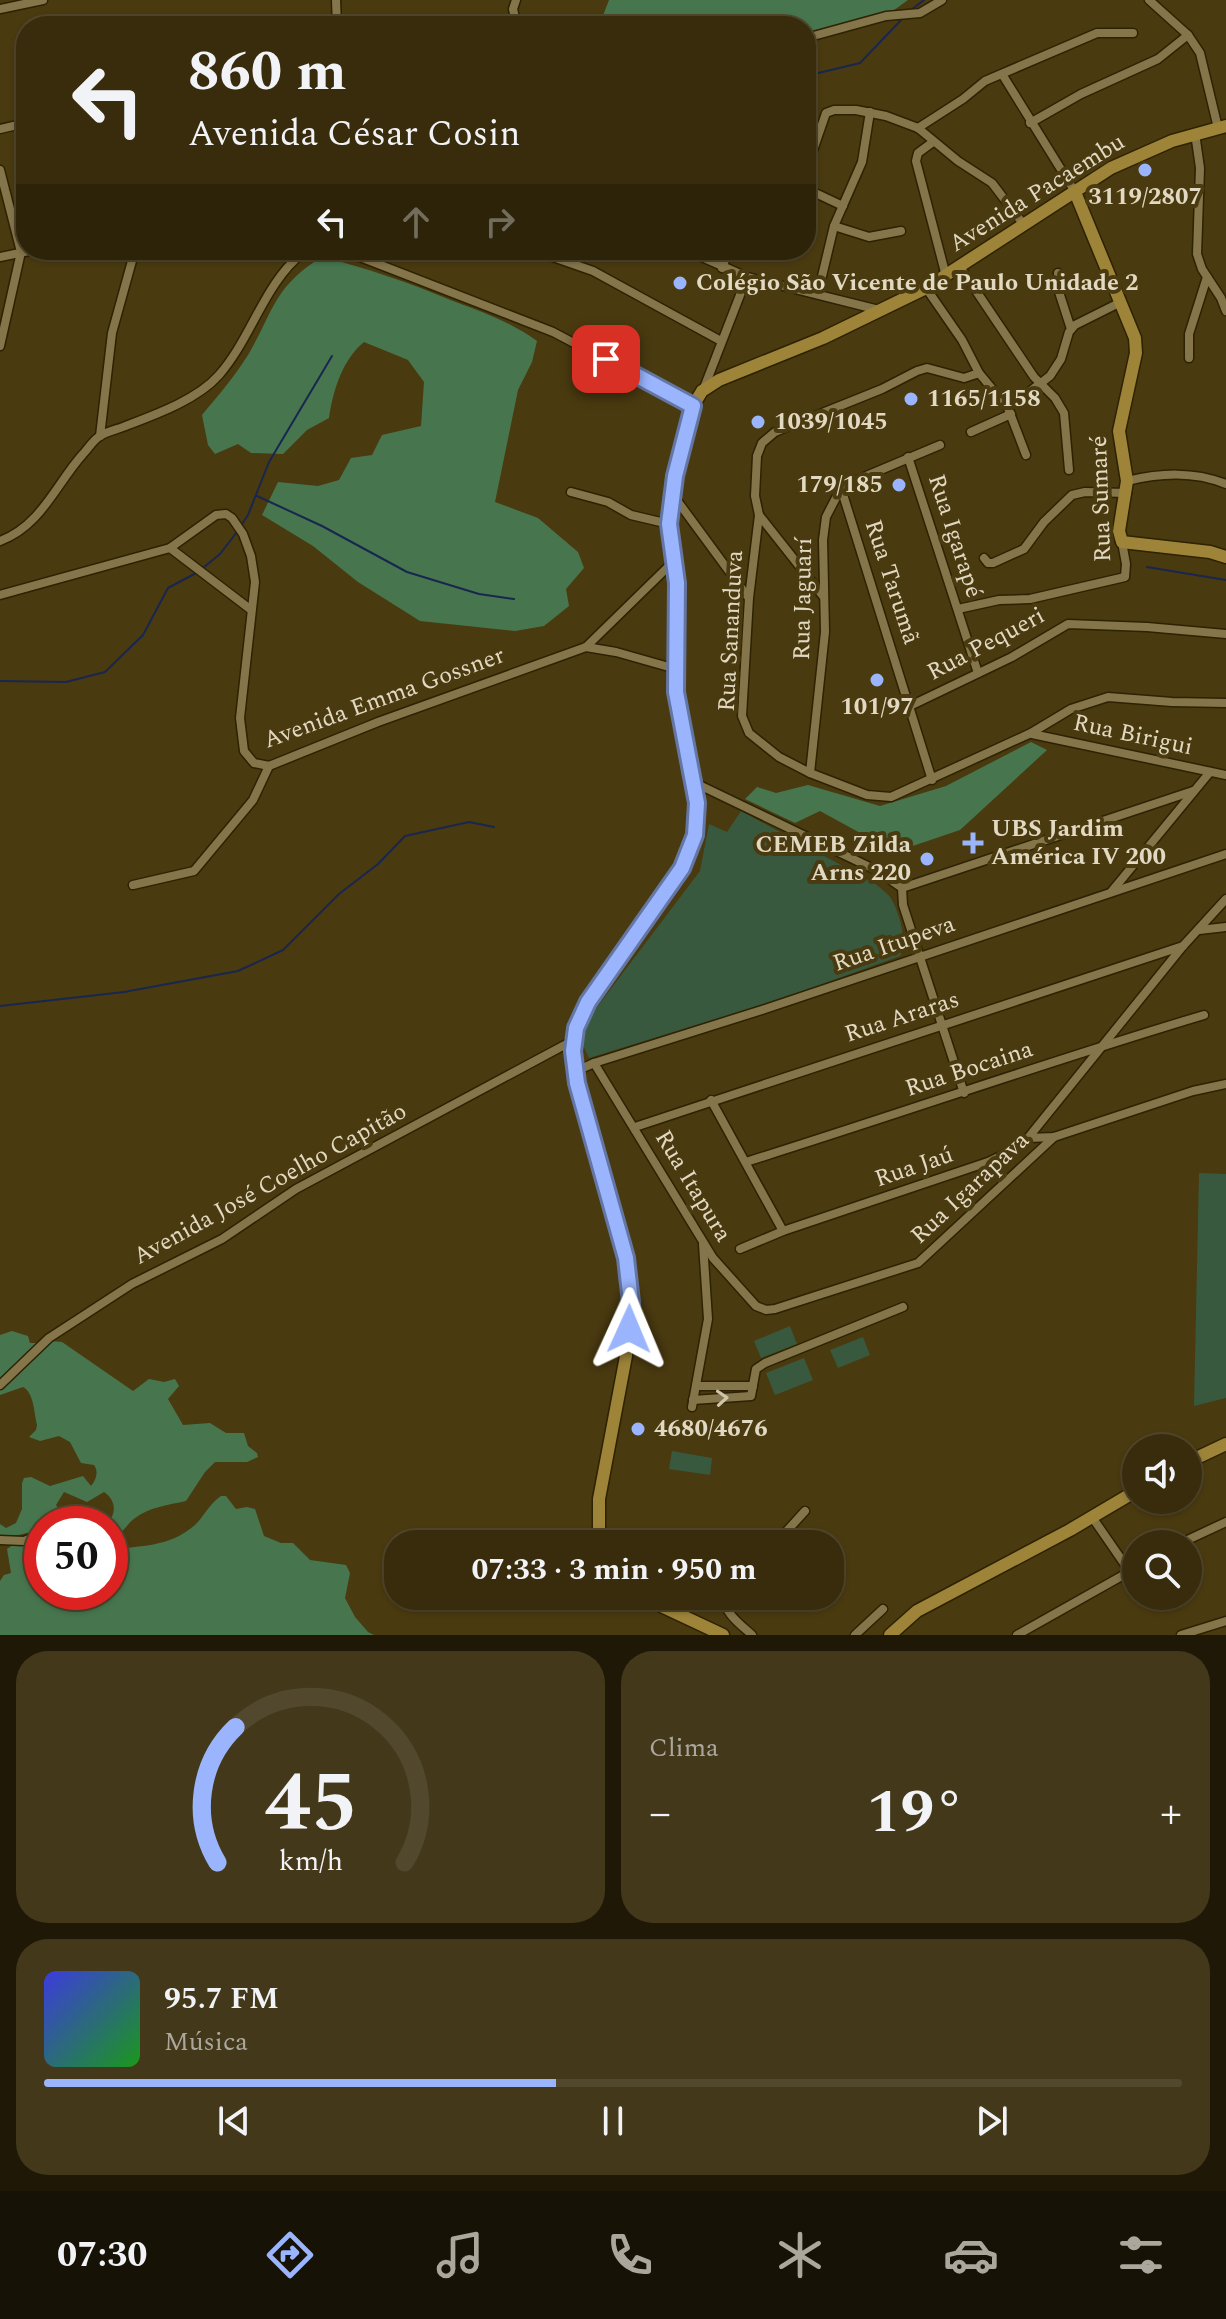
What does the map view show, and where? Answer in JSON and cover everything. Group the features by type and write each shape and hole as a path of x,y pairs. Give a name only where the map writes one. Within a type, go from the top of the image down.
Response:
{"main road":[{"name":"Avenida Pacaembu","path":"702,391 719,380 823,338 926,288 1111,168 1147,150 1222,127"},
{"name":"Rua Sumaré","path":"1075,192 1135,338 1136,353 1119,431 1127,487 1119,531 1122,542"},
{"path":"599,1530 599,1499 626,1356 631,1302 626,1258 574,1072 574,1040 579,1021 598,986 688,856 695,835 697,803 676,692 677,583 669,524 672,494 693,406 702,391"},
{"path":"1122,542 1210,552 1226,557"},
{"path":"1202,1455 1226,1444"},
{"path":"890,1635 917,1611 1122,1499"},
{"path":"670,1610 723,1635"}],"street":[{"path":"0,9 43,0"},
{"path":"816,35 886,16 920,13 942,0"},
{"path":"1149,0 1188,35 1200,53 1222,127"},
{"path":"918,128 985,81 1097,33 1133,33"},
{"path":"1030,123 1081,94 1158,59 1188,35"},
{"path":"1002,74 1075,192"},
{"path":"816,142 826,113 844,109 870,112 918,128 992,183 1024,225"},
{"path":"818,293 834,226 862,162 870,112"},
{"path":"1195,133 1200,168 1197,254 1226,311"},
{"path":"933,142 918,153 916,161 946,276"},
{"path":"0,170 16,232"},
{"path":"816,193 843,206"},
{"path":"834,226 869,237 901,231"},
{"path":"0,346 19,260"},
{"path":"100,436 112,333 132,260"},
{"path":"0,541 27,527 37,517 73,465 100,436 131,425 194,394 218,377 241,344 272,286 293,260"},
{"path":"368,260 553,332 693,406"},
{"path":"562,260 593,271 721,341"},
{"path":"706,260 747,277 879,310"},
{"path":"722,268 725,260"},
{"path":"960,267 1041,385 1064,413 1069,470"},
{"path":"1058,273 1059,292 1071,329"},
{"path":"702,391 747,277"},
{"path":"1189,358 1192,323 1207,277"},
{"path":"926,288 962,340 979,373 1010,411 1026,455"},
{"path":"971,432 1010,411 1041,385 1057,367 1071,329 1121,302"},
{"name":"Rua Sananduva","path":"979,373 964,378 927,368 917,371 882,389 775,432 762,443 757,456 755,496 759,515 749,598 742,716 749,733 761,745 810,773 867,795 891,797 1031,733 1071,709 1108,697 1226,703"},
{"path":"841,488 940,445"},
{"name":"Rua Igarapé","path":"908,457 978,673"},
{"path":"984,558 988,563 993,563 1024,549 1044,522 1072,495 1127,487 1162,474 1209,477 1226,484"},
{"name":"Rua Jaguarí","path":"810,773 825,632 823,540 826,517 841,488"},
{"name":"Rua Tarumã","path":"841,488 932,780"},
{"path":"571,492 608,502 631,515 669,524"},
{"path":"672,494 749,598"},
{"name":"Avenida Emma Gossner","path":"0,595 170,548 216,515 226,514 243,534 251,556 255,582 240,718 244,751 254,763 269,766 378,722 586,647 673,562"},
{"path":"759,515 824,597"},
{"name":"Rua Sumaré","path":"958,609 999,600 1030,599 1125,577 1122,542"},
{"path":"170,548 250,609"},
{"name":"Rua Pequeri","path":"910,706 1068,624 1226,634"},
{"path":"586,647 676,669"},
{"name":"Rua Birigui","path":"1031,733 1226,775"},
{"path":"133,885 194,871 253,800 269,766"},
{"path":"1112,892 1210,772"},
{"path":"693,782 878,871 902,888"},
{"path":"902,888 1193,791"},
{"name":"Rua Itupeva","path":"574,1072 1226,854"},
{"path":"902,888 903,905 964,1093"},
{"name":"Rua Igarapava","path":"1028,1138 1183,946 1226,899"},
{"path":"1199,931 1226,927"},
{"name":"Rua Araras","path":"635,1127 1183,946"},
{"name":"Rua Bocaina","path":"746,1162 1204,1015"},
{"name":"Avenida José Coelho Capitão","path":"0,1385 49,1338 132,1284 222,1239 296,1189 574,1040"},
{"name":"Rua Itapura","path":"594,1063 703,1243 744,1295 756,1306 775,1309"},
{"path":"1054,1137 1193,1091 1226,1084"},
{"path":"711,1100 783,1231"},
{"name":"Rua Igarapava","path":"775,1309 918,1263 1054,1137"},
{"name":"Rua Jaú","path":"740,1249 783,1231 988,1162 1011,1151 1028,1138 1054,1137"},
{"path":"703,1243 708,1319 693,1404 751,1396 756,1369 765,1363 903,1307"},
{"path":"696,1386 753,1386"},
{"path":"788,1530 805,1511"},
{"path":"1092,1517 1122,1556"},
{"path":"1202,1533 1226,1522"},
{"path":"0,1540 15,1542 24,1539"},
{"path":"1017,1635 1122,1576"},
{"path":"855,1635 883,1609"},
{"path":"728,1610 752,1635"},
{"path":"1181,1635 1226,1621"}],"green space":[{"path":"609,0 908,0 886,16 816,35 816,16 603,16"},
{"path":"318,260 333,260 388,276 475,309 537,341 532,362 518,390 495,502 538,518 578,552 584,568 566,589 569,606 544,626 515,631 420,621 358,582 313,546 262,515 278,482 318,486 339,480 351,458 372,455 382,435 421,426 424,382 408,360 364,342 356,349 340,377 329,418 307,430 283,454 251,453 238,444 215,454 208,445 202,415 243,363 276,301 306,268"},
{"path":"1031,742 1047,750 960,830 895,852 820,811 795,823 745,799 757,787 776,793 808,785 880,806 946,786"},
{"path":"741,811 887,893 901,926 903,943 900,956 784,998 589,1058 581,1041 588,1019 700,871 709,824 727,832"},
{"path":"1199,1173 1226,1174 1226,1398 1194,1406"},
{"path":"790,1326 797,1344 761,1358 754,1341"},
{"path":"12,1331 28,1336 30,1343 38,1343 38,1351 51,1341 62,1342 133,1391 149,1379 164,1382 175,1379 179,1386 168,1399 183,1425 210,1423 226,1433 244,1433 248,1446 258,1457 247,1462 215,1462 186,1501 147,1511 128,1525 128,1506 113,1506 104,1492 87,1502 64,1492 57,1506 24,1506 24,1534 0,1535 0,1524 6,1528 16,1523 22,1509 24,1478 31,1477 50,1486 83,1476 91,1486 97,1473 94,1465 81,1463 70,1442 59,1436 40,1441 29,1437 37,1425 27,1390 23,1387 0,1395 0,1335"},
{"path":"863,1337 870,1355 838,1368 830,1350"},
{"path":"804,1358 813,1380 775,1395 766,1373"},
{"path":"672,1451 712,1458 710,1475 669,1469"},
{"path":"226,1496 236,1509 255,1509 264,1536 281,1543 293,1543 310,1560 346,1565 350,1573 345,1598 355,1617 374,1635 0,1635 0,1581 4,1575 11,1573 7,1549 11,1546 24,1542 24,1610 128,1610 128,1548 175,1538 195,1525 214,1502"}],"waterway":[{"path":"911,10 924,0"},
{"path":"816,74 860,63 904,17"},
{"path":"240,527 248,515 269,462 332,356"},
{"path":"257,496 322,526 407,572 479,594 514,599"},
{"path":"203,568 220,554 237,532"},
{"path":"1147,567 1226,580"},
{"path":"0,681 66,682 105,672 143,635 168,588 198,572"},
{"path":"0,1006 124,992 238,971 283,950 339,894 378,864 405,836 469,822 494,827"}],"place":[{"name":"3119/2807","path":"1145,170"},
{"name":"Colégio São Vicente de Paulo Unidade 2","path":"680,283"},
{"name":"1165/1158","path":"911,399"},
{"name":"1039/1045","path":"758,422"},
{"name":"179/185","path":"899,485"},
{"name":"101/97","path":"877,680"},
{"name":"UBS Jardim América IV 200","path":"973,843"},
{"name":"CEMEB Zilda Arns 220","path":"927,859"},
{"name":"4680/4676","path":"638,1429"}],"route":[{"path":"606,359 693,406 675,476 669,524 677,583 676,692 697,803 695,835 682,868 588,1002 576,1028 573,1051 574,1072 626,1258 631,1302 629,1329"}]}
